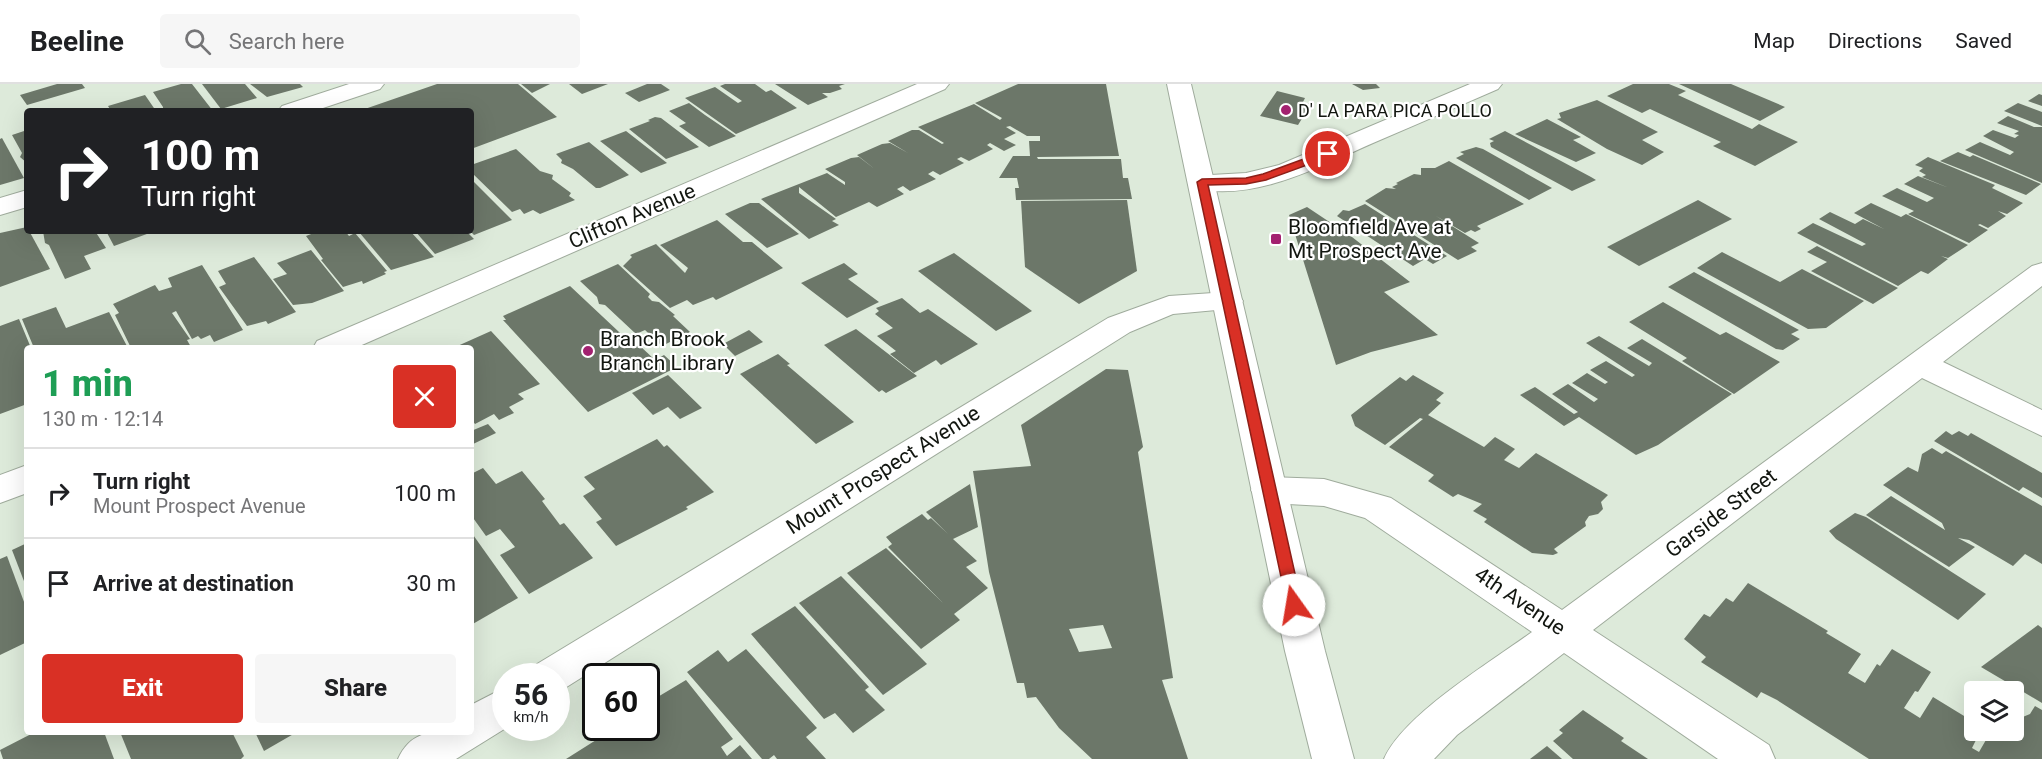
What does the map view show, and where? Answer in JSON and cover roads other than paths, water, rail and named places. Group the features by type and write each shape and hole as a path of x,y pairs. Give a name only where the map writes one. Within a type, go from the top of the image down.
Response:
{"street":[{"path":"299,108 372,84"},
{"name":"Clifton Avenue","path":"335,345 937,84"},
{"path":"1179,84 1317,705 1333,759"},
{"path":"1202,182 1246,181 1288,170 1490,84"},
{"path":"0,207 24,199"},
{"name":"Garside Street","path":"1405,759 1442,722 2042,272"},
{"name":"Mount Prospect Avenue","path":"570,664 1119,325 1169,305 1228,302"},
{"path":"1921,364 2042,424"},
{"path":"0,490 24,479"},
{"name":"4th Avenue","path":"1269,490 1321,490 1350,496 1378,508 1754,759"},
{"path":"474,725 492,714"},
{"path":"419,759 457,735"}],"place":[{"name":"D' LA PARA PICA POLLO","path":"1286,110"},
{"name":"Bloomfield Ave at Mt Prospect Ave","path":"1276,239"},
{"name":"Branch Brook Branch Library","path":"588,351"}]}
